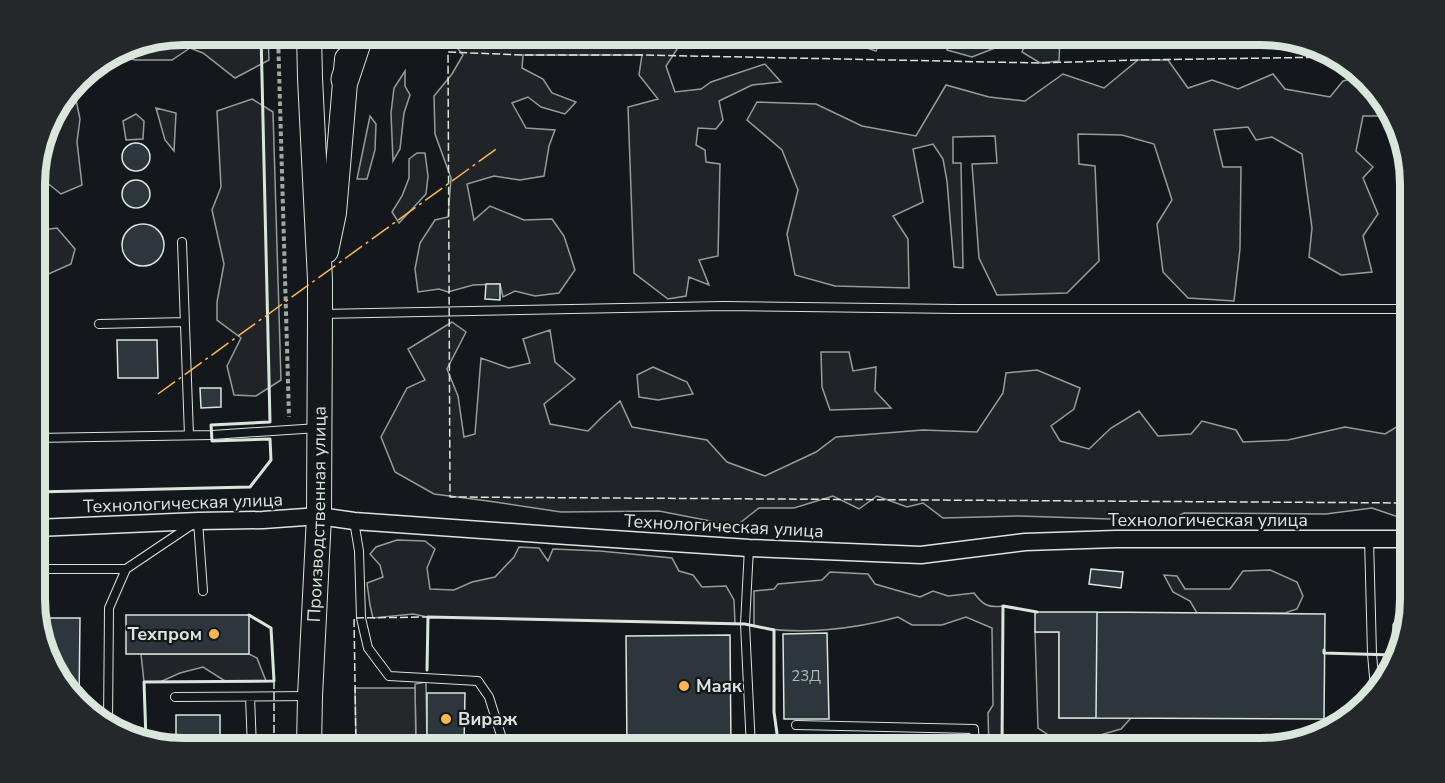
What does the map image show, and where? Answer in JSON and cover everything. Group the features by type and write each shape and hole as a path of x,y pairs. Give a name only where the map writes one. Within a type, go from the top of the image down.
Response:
{"main road":[{"name":"Производственная улица","path":"309,45 320,314 319,516 309,738"},
{"name":"Производственная улица","path":"320,280 334,213 349,45"},
{"path":"345,79 356,45"}],"street":[{"name":"Технологическая улица","path":"45,528 319,516 354,521 749,548 921,555 1025,542 1116,539 1400,539"}],"lane":[{"path":"182,242 189,435"},
{"path":"320,314 719,306 956,309 1400,309"},
{"path":"99,324 185,322"},
{"path":"45,438 212,435 319,428"},
{"path":"45,569 126,569 198,521 203,591"},
{"path":"354,521 359,551 361,618 368,648 389,676 478,681 489,696 502,738"},
{"path":"1369,539 1374,680"},
{"path":"749,548 745,624 751,738"},
{"path":"108,716 110,608 126,569"},
{"path":"175,697 310,696"},
{"path":"250,697 252,738"},
{"path":"796,725 974,729 974,738"}],"path":[{"path":"278,45 290,430"}],"shaded area":[{"path":"175,45 268,45 269,60 235,78 203,53 190,48 172,60 135,60 127,58 139,52"},
{"path":"455,45 680,45 666,66 675,92 701,89 711,82 765,64 781,82 752,85 719,101 723,120 716,129 698,128 696,145 705,150 706,162 720,164 718,256 699,260 709,285 689,277 686,296 668,299 634,273 628,107 658,99 639,75 642,55 523,55 522,68 543,79 552,93 576,102 565,114 541,107 528,97 512,103 526,128 555,130 549,146 544,176 520,180 494,176 467,184 474,220 490,206 524,220 552,219 564,236 575,270 559,293 535,296 515,291 503,297 500,284 473,285 448,292 439,289 418,292 415,269 420,243 435,220 448,217 451,178 435,134 434,96 452,74 463,55"},
{"path":"858,45 879,45 876,51"},
{"path":"950,45 1000,45 972,57 947,50"},
{"path":"1025,45 1060,45 1059,61 1040,63 1022,52"},
{"path":"1138,60 1168,60 1188,88 1212,80 1238,89 1273,74 1285,89 1330,97 1343,81 1352,79 1371,99 1382,116 1363,116 1356,151 1373,167 1363,178 1378,214 1363,236 1372,272 1341,275 1309,257 1312,228 1302,154 1272,137 1256,140 1248,127 1214,130 1223,167 1241,167 1240,249 1234,301 1188,298 1163,272 1157,224 1172,200 1154,144 1122,135 1078,134 1079,164 1095,166 1099,261 1067,293 997,295 979,258 972,164 997,163 995,136 953,137 953,163 961,163 963,268 954,267 947,181 943,159 933,144 913,149 923,202 893,216 908,239 909,288 835,286 795,275 787,234 798,190 782,150 747,120 757,102 816,104 862,126 916,136 946,85 989,97 1025,101 1063,74 1104,88"},
{"path":"405,71 405,86 410,95 404,113 400,149 393,161 391,113 394,88"},
{"path":"252,99 273,112 281,380 256,396 234,395 227,366 241,338 217,320 217,302 224,264 212,210 221,187 217,111"},
{"path":"73,100 76,100 80,119 77,142 82,185 61,194 45,182 46,166 59,122"},
{"path":"156,108 176,113 174,151 165,140"},
{"path":"136,114 144,121 143,139 126,140 123,121"},
{"path":"370,116 376,124 375,150 367,179 357,179"},
{"path":"417,153 425,153 428,176 426,194 399,223 392,212 409,178 409,159"},
{"path":"57,228 75,249 71,264 45,276 45,230"},
{"path":"452,322 466,332 447,369 458,396 464,437 475,434 481,358 509,368 530,363 523,339 550,330 555,362 575,379 544,404 550,424 588,431 620,401 632,427 707,440 727,462 765,476 816,452 836,437 923,430 977,432 1003,393 1006,373 1037,370 1080,388 1074,409 1051,426 1060,441 1089,449 1111,428 1139,411 1158,436 1191,434 1202,421 1236,430 1243,442 1288,440 1345,427 1385,434 1400,425 1400,518 1372,508 1326,514 1184,513 1169,521 1020,516 943,518 923,503 907,507 877,496 859,509 833,496 794,508 759,508 736,526 659,511 561,512 434,494 395,472 381,437 407,388 425,380 408,349"},
{"path":"821,352 849,352 853,371 876,367 875,391 891,408 830,410 822,387"},
{"path":"653,367 687,382 693,394 658,400 639,397 637,375"},
{"path":"397,540 425,541 435,549 427,568 430,589 454,590 472,582 495,577 514,557 519,547 539,548 548,561 553,549 672,558 679,571 693,575 702,587 726,586 734,600 735,624 428,617 413,614 373,618 367,583 383,577 380,565 370,554 376,547"},
{"path":"1270,570 1297,582 1303,596 1297,609 1285,613 1197,613 1190,601 1173,592 1164,575 1177,576 1185,589 1230,589 1243,571"},
{"path":"830,572 868,574 875,584 920,597 933,591 948,596 974,593 986,605 1003,606 1002,738 989,738 988,713 993,705 992,628 966,617 942,625 912,625 898,617 845,628 808,631 754,626 754,591 774,589 778,584 822,580"},
{"path":"1035,632 1059,632 1059,718 1131,718 1121,729 1100,735 1050,736 1038,728"},
{"path":"141,654 249,654 257,658 266,681 225,681 203,667 180,673 160,682 144,682"},
{"path":"426,682 427,738 416,738 415,684"},
{"path":"355,688 415,688 416,738 356,738"}],"building":[{"path":"136,143 146,147 150,157 146,167 136,171 126,167 122,157 126,147"},
{"path":"136,180 146,184 150,194 146,204 136,208 126,204 122,194 126,184"},
{"path":"143,224 151,225 158,230 163,237 163,253 158,260 151,265 143,266 135,265 128,260 123,253 122,245 123,237 128,230 135,225"},
{"path":"486,284 500,284 500,300 485,299"},
{"path":"117,340 157,340 158,378 118,378"},
{"path":"200,388 221,388 221,407 201,408"},
{"path":"1091,569 1123,572 1121,588 1089,584"},
{"path":"1035,612 1097,612 1096,718 1059,718 1059,632 1035,632"},
{"path":"1097,612 1325,614 1324,719 1096,718"},
{"path":"126,615 249,615 249,654 126,654"},
{"path":"46,618 80,618 79,690 64,669 56,652"},
{"path":"1399,618 1393,644 1393,625"},
{"path":"827,633 829,719 784,719 783,634"},
{"path":"730,635 731,738 627,738 626,636"},
{"name":"Вираж","path":"427,693 465,693 464,738 427,738"},
{"path":"176,715 220,715 220,738 176,738"}],"fence":[{"path":"1319,57 1040,63 448,52 450,497 1400,503"},
{"path":"356,738 354,618 428,617"},
{"path":"274,681 274,738"}],"wall":[{"path":"45,492 250,487 271,460 270,439 212,441 211,425 270,422 261,45"},
{"path":"1002,738 1003,606 1037,612"},
{"path":"146,732 144,682 274,681 271,628 249,615"},
{"path":"427,670 428,617 745,624 774,630 774,712 778,738"},
{"path":"1324,650 1324,653 1389,655"}],"power":[{"path":"158,394 499,147"}],"place":[{"name":"Техпром","path":"214,634"},
{"name":"Маяк","path":"684,686"},
{"name":"Вираж","path":"446,719"}]}
